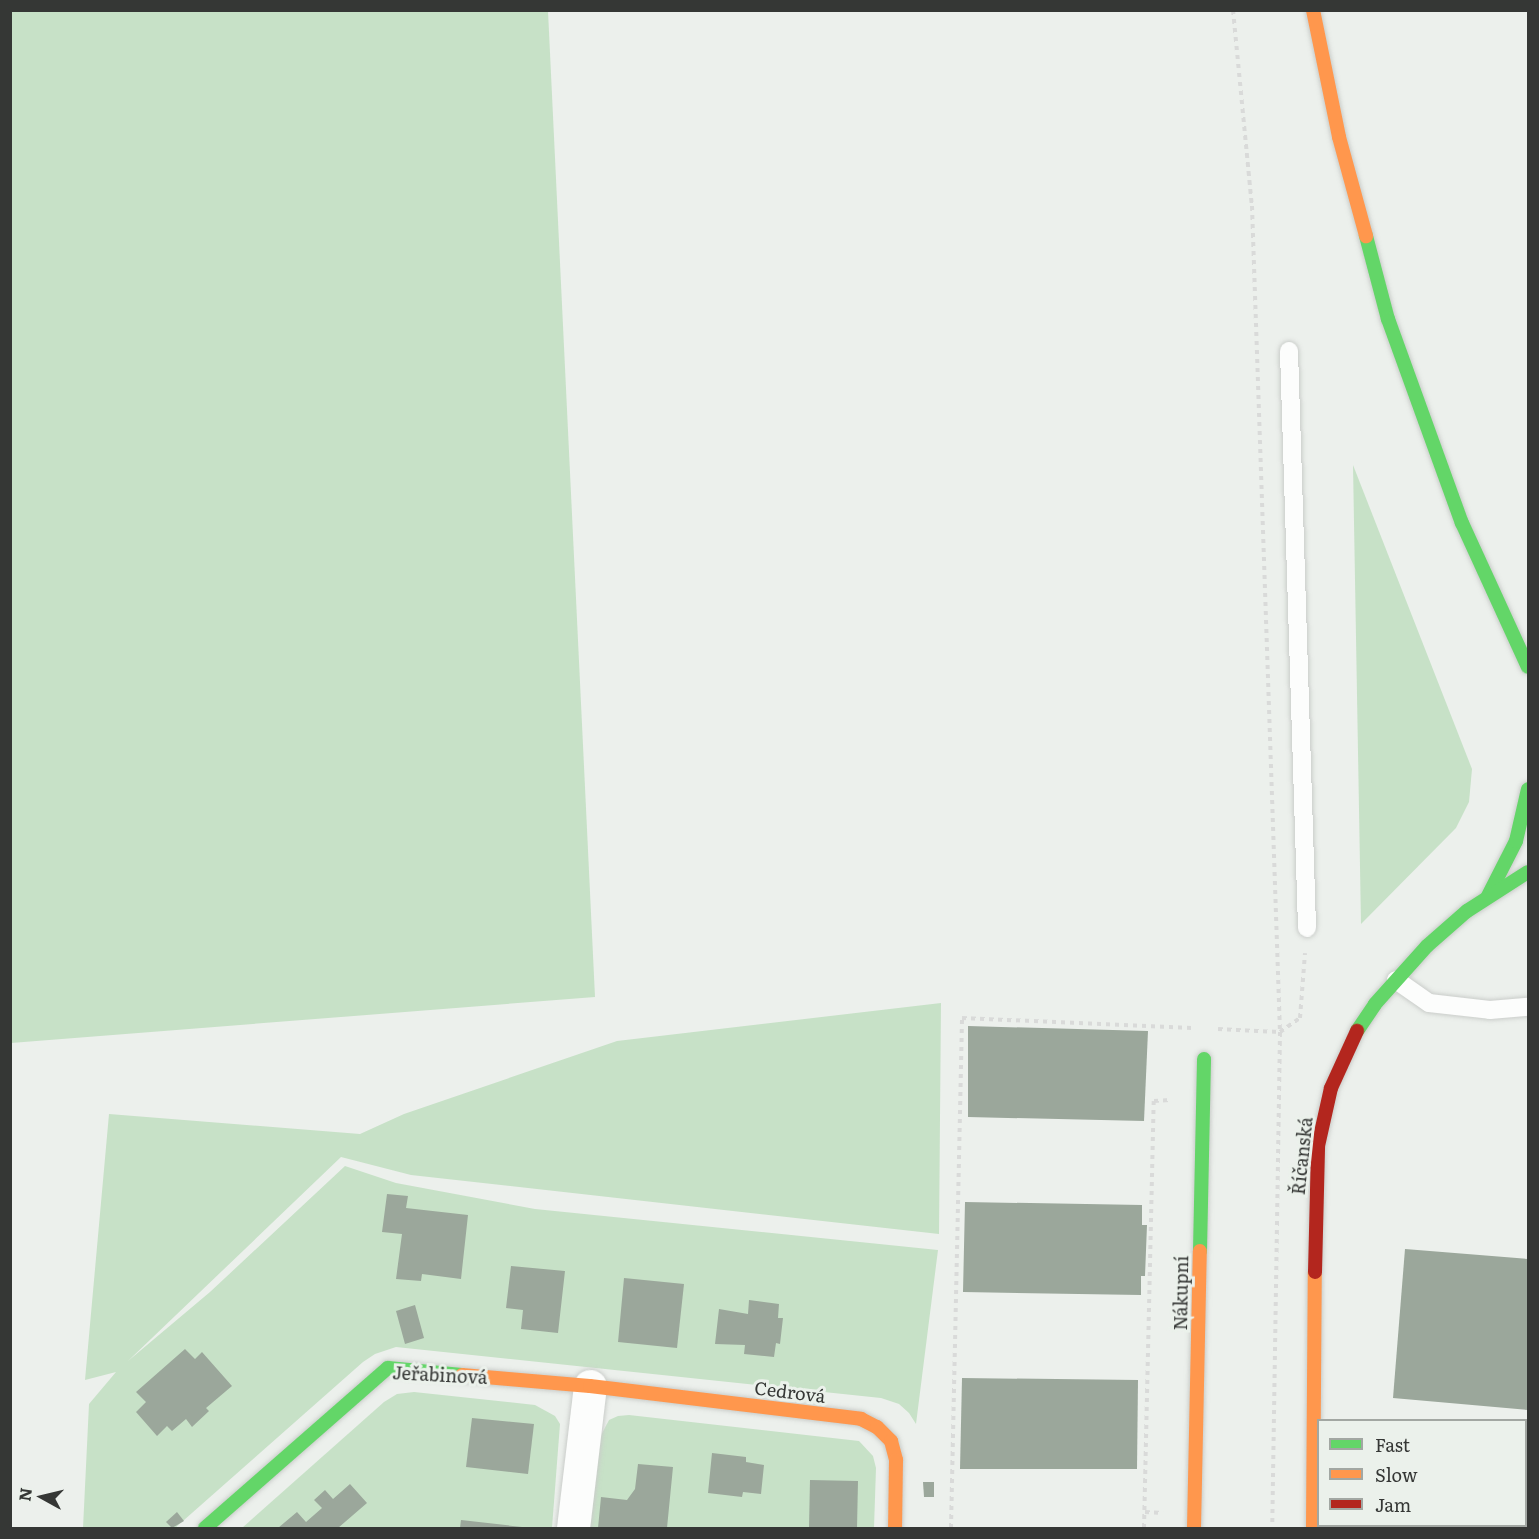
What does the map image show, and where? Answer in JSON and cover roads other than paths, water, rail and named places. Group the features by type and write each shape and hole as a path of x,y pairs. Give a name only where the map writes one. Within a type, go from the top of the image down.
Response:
{"main road":[{"path":"1313,10 1339,137 1388,319 1462,523 1528,667"},
{"path":"1520,652 1528,683"},
{"path":"1487,898 1516,841 1528,789"},
{"name":"Říčanská","path":"1313,1528 1315,1211 1318,1146 1328,1097 1342,1060 1369,1013 1396,980 1427,946 1467,911 1528,872"},
{"name":"Nákupní","path":"1194,1528 1204,1059"},
{"name":"Jeřabinová","path":"205,1528 388,1368 590,1386"},
{"name":"Cedrová","path":"590,1386 861,1419 877,1427 891,1441 896,1460 895,1528"}],"street":[{"path":"573,1528 590,1386"}],"lane":[{"path":"1289,351 1306,928"},
{"path":"1396,980 1429,1003 1490,1010 1528,1007"}]}
